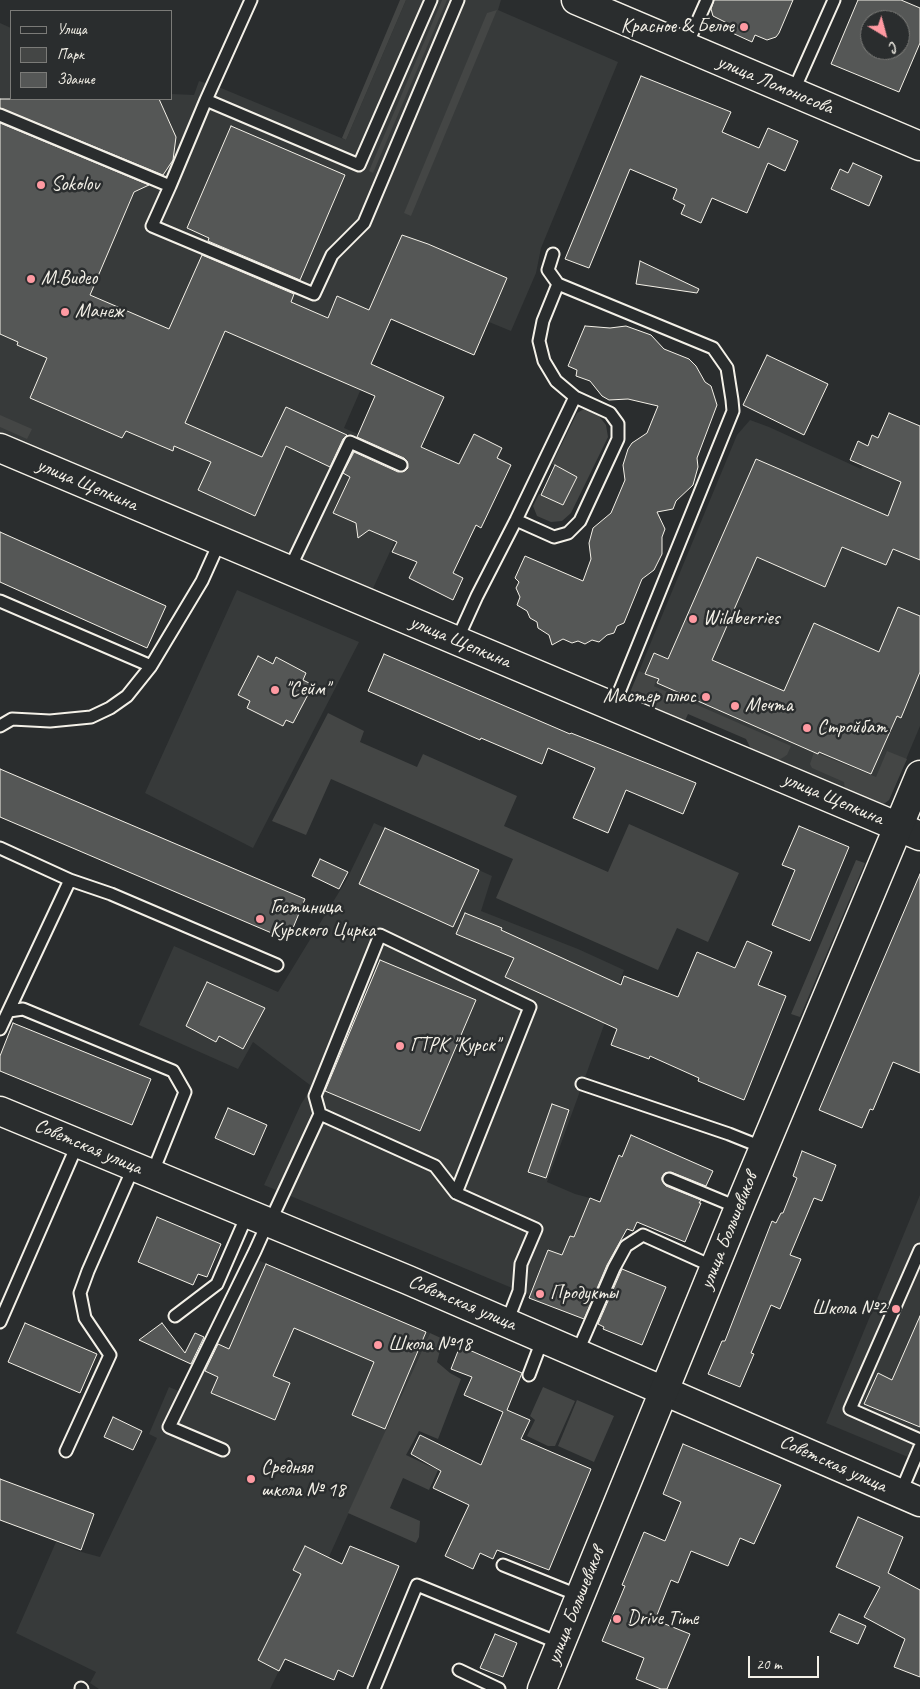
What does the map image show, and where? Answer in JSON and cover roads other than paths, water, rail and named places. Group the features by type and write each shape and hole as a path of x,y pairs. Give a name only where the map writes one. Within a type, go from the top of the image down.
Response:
{"street":[{"name":"улица Ломоносова","path":"576,0 920,146"},
{"name":"улица Щепкина","path":"0,448 909,831"},
{"name":"улица Большевиков","path":"542,1689 764,1148 909,831 920,775"},
{"name":"Советская улица","path":"0,1110 507,1322 910,1498"}],"lane":[{"path":"251,0 152,226 314,294 332,256 364,223 458,0"},
{"path":"206,100 359,166 431,0"},
{"path":"686,47 707,0"},
{"path":"793,92 834,0"},
{"path":"0,115 170,186"},
{"path":"552,254 548,270 558,284 713,348 727,368 733,411 613,707"},
{"path":"516,520 554,537 568,534 580,521 618,439 618,424 610,413 575,397 556,381 544,361 539,341 542,321 558,284"},
{"path":"458,640 477,596 575,397"},
{"path":"289,570 350,442 401,465"},
{"path":"0,726 12,719 50,720 91,717 110,708 127,696 151,666 202,582 220,541"},
{"path":"0,601 151,666"},
{"path":"0,848 70,880 111,894 277,965"},
{"path":"0,1029 70,880"},
{"path":"175,1316 217,1284 262,1219 320,1114 315,1096 380,935 530,1007 456,1193"},
{"path":"9,1011 23,1009 173,1071 185,1092 88,1270 80,1293 85,1318 110,1355 66,1451"},
{"path":"582,1084 729,1134 764,1148"},
{"path":"320,1114 435,1166 456,1193 536,1229 521,1264 519,1291 507,1322"},
{"path":"0,1322 78,1143"},
{"path":"669,1179 739,1208"},
{"path":"223,1450 169,1427 256,1251 262,1219"},
{"path":"578,1353 614,1268 626,1246 643,1235 714,1267"},
{"path":"920,1250 850,1410 920,1440"},
{"path":"529,1375 543,1338"},
{"path":"910,1498 920,1447"},
{"path":"503,1565 581,1596"},
{"path":"374,1689 417,1585 561,1644"},
{"path":"460,1670 500,1689"}],"place":[{"name":"Красное & Белое","path":"744,27"},
{"name":"Sokolov","path":"41,185"},
{"name":"М.Видео","path":"31,279"},
{"name":"Манеж","path":"65,312"},
{"name":"Wildberries","path":"693,619"},
{"name":"\"Сейм\"","path":"275,690"},
{"name":"Мастер плюс","path":"706,697"},
{"name":"Мечта","path":"735,706"},
{"name":"Стройбат","path":"807,728"},
{"name":"Гостиница Курского Цирка","path":"260,919"},
{"name":"ГТРК \"Курск\"","path":"400,1046"},
{"name":"Продукты","path":"540,1294"},
{"name":"Школа №2","path":"896,1309"},
{"name":"Школа №18","path":"378,1345"},
{"name":"Средняя школа № 18","path":"251,1479"},
{"name":"Drive Time","path":"617,1619"}]}
